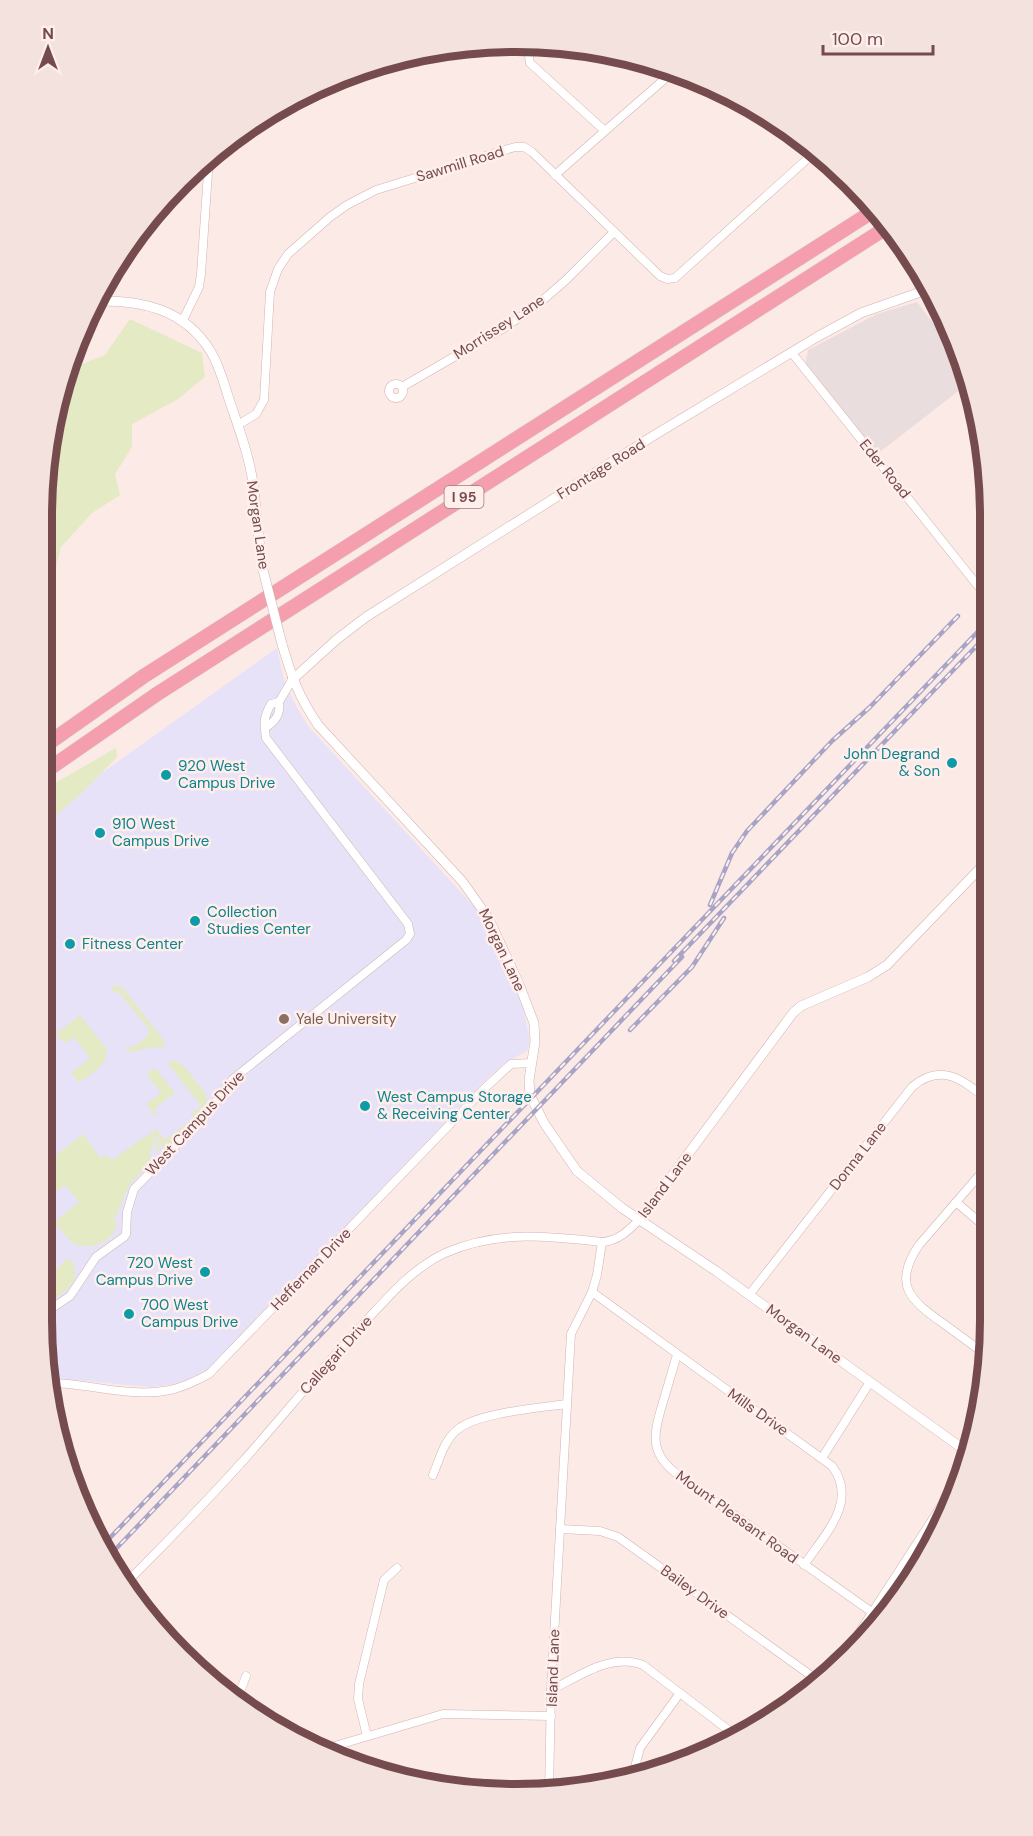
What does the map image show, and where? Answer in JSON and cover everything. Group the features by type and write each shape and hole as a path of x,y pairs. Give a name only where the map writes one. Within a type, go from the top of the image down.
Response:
{"highway":[{"name":"I 95","path":"52,741 144,676 868,214"},
{"name":"I 95","path":"52,767 164,689 882,230"}],"street":[{"path":"529,52 531,63 605,131"},
{"path":"555,175 667,77"},
{"name":"Sawmill Road","path":"238,425 256,414 264,400 270,292 278,269 288,254 330,217 376,190 518,147 529,150 660,276 667,279 675,278 809,157"},
{"path":"182,322 199,287 208,170"},
{"name":"Morrissey Lane","path":"402,387 504,328 536,306 614,232"},
{"name":"Frontage Road","path":"292,680 336,640 366,617 643,442 861,313 922,291"},
{"name":"Morgan Lane","path":"106,301 148,305 182,322 200,337 212,352 238,425 253,483 263,570 292,680 301,700 318,725 462,881 481,905 519,984 532,1018 535,1034 528,1088 530,1095 563,1153 588,1182 639,1220 749,1295 962,1449"},
{"name":"Eder Road","path":"792,353 978,586"},
{"name":"West Campus Drive","path":"52,1308 70,1296 96,1257 124,1237 130,1199 134,1189 208,1112 227,1089 228,1084 406,940 410,934 410,927 266,738 263,720 265,715 272,704 279,702 292,680"},
{"name":"Island Lane","path":"549,1783 551,1690 571,1334 592,1292 602,1242 620,1237 639,1220 793,1013 801,1006 887,965 980,868"},
{"name":"Heffernan Drive","path":"57,1383 149,1392 169,1390 189,1384 209,1374 492,1082 511,1064 532,1063"},
{"name":"Donna Lane","path":"749,1295 912,1087 930,1076 940,1074 969,1085 980,1094"},
{"path":"980,1174 918,1245 907,1266 906,1284 919,1306 980,1350"},
{"path":"956,1202 980,1222"},
{"name":"Callegari Drive","path":"131,1577 243,1461 336,1353 402,1282 424,1266 444,1254 467,1245 507,1236 602,1242"},
{"name":"Mills Drive","path":"592,1292 677,1356 832,1466 840,1479 843,1500 838,1513 804,1565"},
{"name":"Mount Pleasant Road","path":"677,1356 655,1430 656,1445 664,1462 677,1474 873,1613"},
{"path":"822,1458 870,1382"},
{"path":"433,1475 448,1440 457,1429 477,1419 566,1404"},
{"path":"865,1625 940,1510"},
{"name":"Bailey Drive","path":"560,1529 613,1534 812,1677"},
{"path":"367,1736 357,1699 359,1684 384,1580 397,1568"},
{"path":"551,1690 602,1665 621,1660 632,1660 643,1665 730,1731"},
{"path":"240,1692 246,1676"},
{"path":"635,1767 640,1748 680,1693"},
{"path":"334,1746 443,1714 551,1716"}],"shaded area":[{"path":"917,302 945,338 962,388 876,455 805,365 808,350 877,314"},
{"name":"Yale University","path":"277,648 284,680 309,727 480,913 523,1006 530,1042 527,1051 506,1062 482,1084 208,1369 189,1379 169,1385 149,1387 56,1378 52,1320 52,809"}],"green space":[{"path":"130,319 202,353 205,377 178,399 132,424 132,447 115,474 120,495 92,513 61,547 52,585 53,486 61,426 77,366 105,355"},
{"path":"116,748 117,757 52,819 52,785"},
{"path":"118,985 123,988 165,1042 164,1047 132,1052 127,1050 127,1045 132,1048 147,1037 149,1029 117,990 113,993 111,991 112,987"},
{"path":"80,1015 106,1048 106,1054 102,1064 79,1083 71,1073 90,1058 74,1037 66,1043 61,1041 56,1034"},
{"path":"170,1060 180,1063 187,1071 205,1093 206,1102 199,1117 166,1150 151,1132 156,1129 165,1140 194,1118 191,1114 201,1106 169,1065"},
{"path":"155,1068 175,1093 154,1109 157,1114 155,1116 146,1104 161,1093 148,1076 149,1072"},
{"path":"150,1133 162,1149 158,1152 155,1143 152,1145 147,1164 124,1196 114,1219 117,1225 113,1234 104,1242 93,1246 79,1246 70,1241 54,1222 79,1202 65,1185 52,1195 52,1158 83,1134 100,1158 106,1155 112,1160"},
{"path":"67,1259 71,1260 75,1268 73,1282 52,1300 52,1273"}],"railway":[{"path":"710,905 732,853 747,831 832,741 870,707 958,616"},
{"path":"108,1540 980,629"},
{"path":"674,961 980,642"},
{"path":"630,1030 692,967 724,918"},
{"path":"114,1551 682,957"}],"place":[{"name":"John Degrand & Son","path":"952,763"},
{"name":"920 West Campus Drive","path":"166,775"},
{"name":"910 West Campus Drive","path":"100,833"},
{"name":"Collection Studies Center","path":"195,921"},
{"name":"Fitness Center","path":"70,944"},
{"name":"Yale University","path":"284,1019"},
{"name":"West Campus Storage & Receiving Center","path":"365,1106"},
{"name":"720 West Campus Drive","path":"205,1272"},
{"name":"700 West Campus Drive","path":"129,1314"}]}
